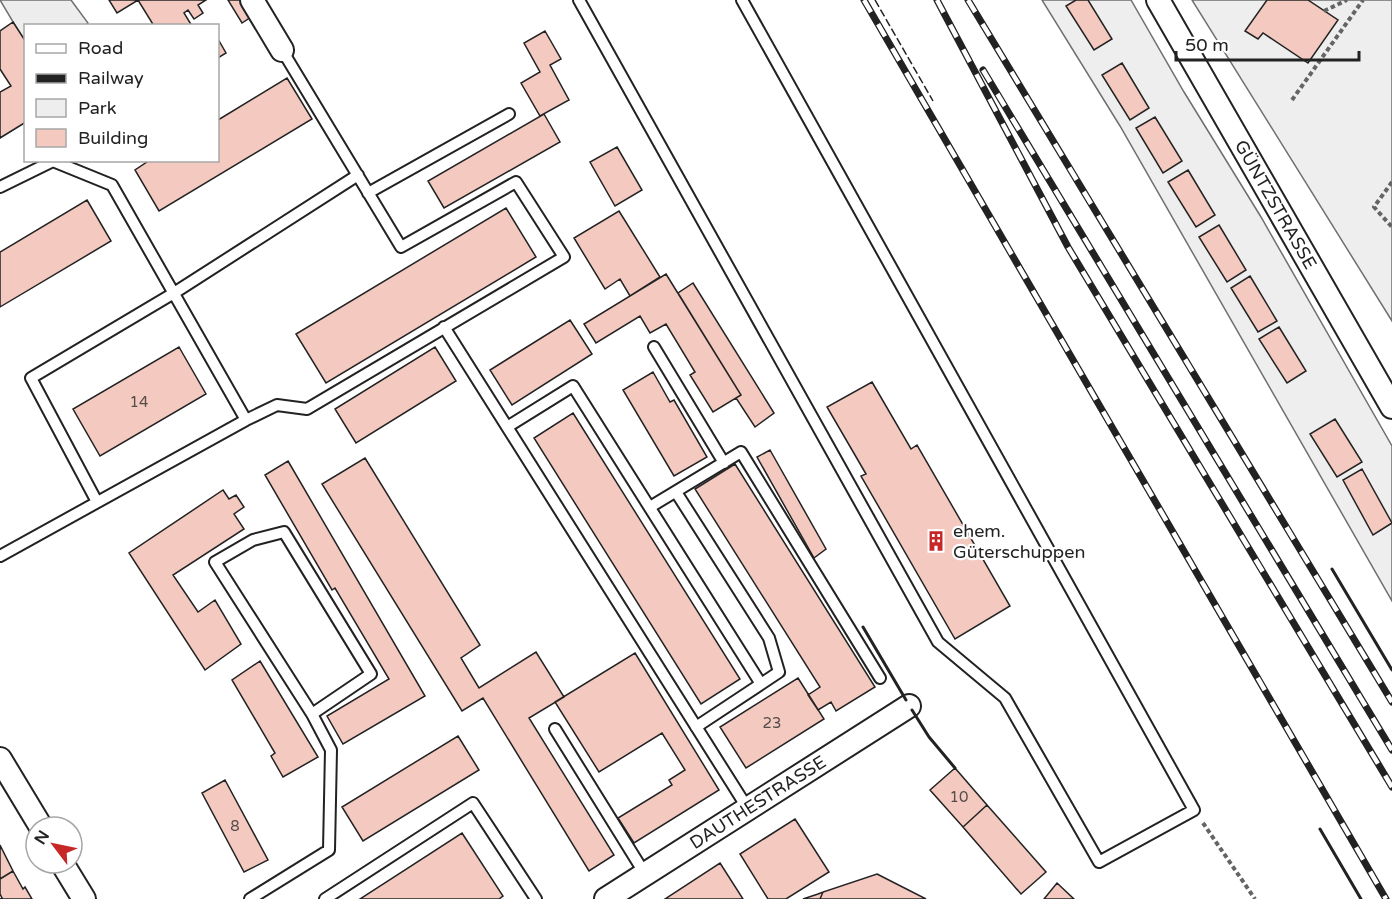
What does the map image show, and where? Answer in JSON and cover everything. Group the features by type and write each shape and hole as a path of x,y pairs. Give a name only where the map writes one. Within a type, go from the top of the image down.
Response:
{"street":[{"path":"252,0 282,50"},
{"name":"GÜNTZSTRASSE","path":"1158,0 1392,407"},
{"name":"DAUTHESTRASSE","path":"606,899 909,706"},
{"path":"0,759 34,815"},
{"path":"69,875 84,899"}],"lane":[{"path":"579,0 938,642 1005,698 1100,862 1194,810 742,0"},
{"path":"0,556 277,405 307,409 564,257 516,183 401,247 282,50"},
{"path":"368,193 509,114"},
{"path":"0,187 51,162"},
{"path":"55,162 112,185 246,420"},
{"path":"97,502 31,378 174,293 358,175"},
{"path":"444,327 748,809"},
{"path":"654,346 724,463"},
{"path":"507,427 573,386 761,684"},
{"path":"650,507 741,452 879,678"},
{"path":"676,492 770,638 779,672 696,727"},
{"path":"250,899 329,850 331,750 312,714 215,562 253,540 284,532 371,674 312,714"},
{"path":"555,729 645,874"},
{"path":"325,899 473,803 536,899"}],"path":[{"path":"1324,11 1347,0"},
{"path":"1292,100 1363,0"},
{"path":"1392,182 1374,207 1392,227"},
{"path":"1194,810 1255,899"}],"green space":[{"path":"1042,0 1131,0 1184,92 1261,217 1392,446 1392,601 1120,126"},
{"path":"1192,0 1392,0 1392,321"}],"shaded area":[{"path":"0,0 71,0 88,23 24,24 24,40"}],"building":[{"path":"109,0 138,0 117,13"},
{"path":"138,0 206,0 198,5 203,13 194,19 188,10 184,13 191,24 153,24"},
{"path":"228,0 245,0 254,15 242,23"},
{"path":"1076,0 1088,0 1112,39 1094,50 1066,6"},
{"path":"1267,0 1308,0 1338,20 1308,63 1263,33 1258,39 1245,31"},
{"path":"13,22 24,39 24,123 0,138 0,92 11,86 0,69 0,31"},
{"path":"545,31 561,59 550,65 569,100 540,116 521,83 540,72 524,43"},
{"path":"219,41 226,53 219,57"},
{"path":"1122,63 1149,108 1130,120 1102,75"},
{"path":"287,78 312,119 159,211 135,170 147,162 219,162 219,119"},
{"path":"544,114 560,142 444,208 428,181"},
{"path":"1155,117 1182,161 1163,173 1136,128"},
{"path":"617,147 642,190 615,206 590,162"},
{"path":"1188,170 1215,215 1196,227 1168,182"},
{"path":"87,200 111,241 0,307 0,252"},
{"path":"506,208 536,257 326,383 296,334"},
{"path":"619,211 660,277 630,296 620,279 605,289 574,238"},
{"path":"1219,225 1246,270 1227,282 1199,237"},
{"path":"666,274 741,395 713,412 690,375 695,372 666,324 650,333 640,316 596,343 584,324"},
{"path":"1250,276 1277,321 1258,332 1231,288"},
{"path":"693,283 774,413 755,427 736,398 741,395 678,293"},
{"path":"570,320 592,354 512,405 490,370"},
{"path":"1279,327 1306,371 1287,383 1259,339"},
{"path":"179,347 206,394 100,456 73,409"},
{"path":"435,347 456,381 356,443 335,409"},
{"path":"653,372 670,402 674,400 707,457 674,476 623,390"},
{"name":"ehem. Güterschuppen","path":"872,382 911,449 917,445 1010,606 955,639 861,476 866,474 827,407"},
{"path":"573,413 740,679 701,704 534,438"},
{"path":"1335,419 1362,462 1337,477 1310,434"},
{"path":"770,450 826,549 814,558 757,457"},
{"path":"365,458 480,645 461,658 479,688 536,652 564,697 529,718 614,855 589,871 483,698 462,711 322,484"},
{"path":"288,461 425,696 343,744 327,716 389,679 335,588 332,590 265,475"},
{"path":"735,464 875,687 836,711 831,702 818,710 808,695 820,687 695,489"},
{"path":"1362,469 1392,523 1373,535 1343,480"},
{"path":"223,490 229,499 236,495 244,507 234,514 244,529 173,575 198,612 215,600 241,644 205,670 129,553"},
{"path":"635,653 719,790 634,843 618,818 672,785 669,780 685,770 662,733 599,772 555,702"},
{"path":"260,661 318,757 283,777 271,756 275,753 232,680"},
{"path":"798,678 824,719 746,768 720,727"},
{"path":"458,736 479,770 363,841 342,807"},
{"path":"955,768 987,805 963,827 930,790"},
{"path":"225,780 268,860 244,872 202,793"},
{"path":"987,805 1046,872 1021,894 963,827"},
{"path":"795,819 829,872 786,899 768,899 740,854"},
{"path":"462,833 503,896 499,899 360,899"},
{"path":"0,845 13,871 0,879"},
{"path":"720,863 743,899 665,899"},
{"path":"13,871 23,889 25,887 32,899 0,899 2,898 0,879"},
{"path":"877,874 926,899 820,899 823,892"},
{"path":"1057,883 1074,899 1044,899"},
{"path":"823,892 820,899 803,899 818,894"}],"railway":[{"path":"864,0 1386,899"},
{"path":"937,0 1068,247 1392,787"},
{"path":"968,0 1392,702"},
{"path":"983,70 1392,750"}],"fence":[{"path":"875,0 933,101"}],"wall":[{"path":"1332,569 1392,670"},
{"path":"863,627 906,700"},
{"path":"912,710 929,737 955,768"},
{"path":"1320,829 1361,899"}],"place":[{"name":"ehem. Güterschuppen","path":"936,541"}]}
